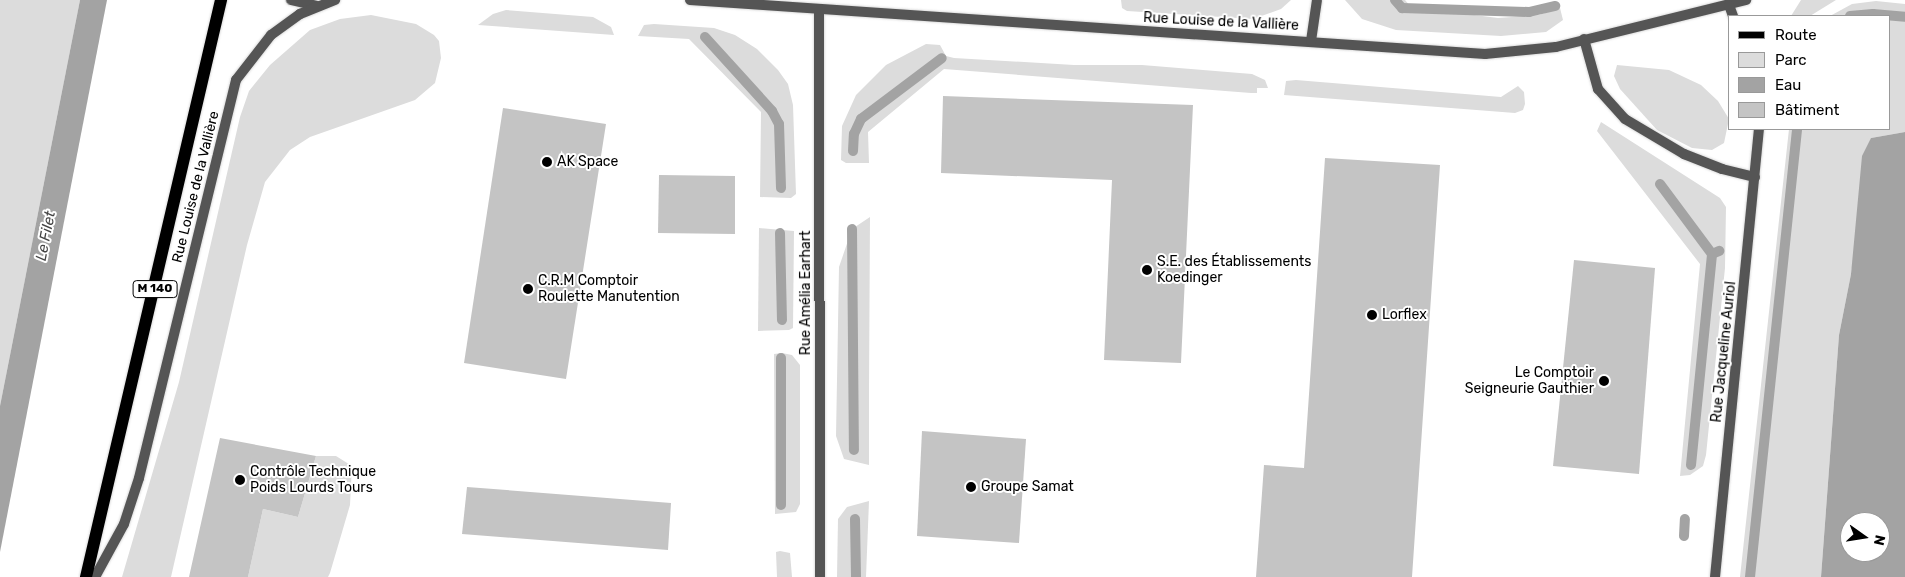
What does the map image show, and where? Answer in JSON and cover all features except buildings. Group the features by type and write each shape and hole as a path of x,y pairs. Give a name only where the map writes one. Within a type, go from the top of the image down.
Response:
{"main road":[{"name":"M 140","path":"86,577 221,0"}],"street":[{"path":"291,0 316,6"},
{"name":"Rue Louise de la Vallière","path":"95,577 124,524 139,478 236,80 271,35 316,6 335,0"},
{"name":"Rue Louise de la Vallière","path":"690,0 1486,54 1530,51 1746,0"},
{"path":"1311,41 1316,0"},
{"path":"1729,5 1733,15"},
{"name":"Rue Amélia Earhart","path":"819,9 820,577"},
{"path":"1584,39 1598,89 1625,119 1684,154 1722,169 1755,178"},
{"name":"Rue Jacqueline Auriol","path":"1715,577 1759,130"}],"green space":[{"path":"0,0 80,0 0,406"},
{"path":"1121,0 1291,0 1281,9 1253,19 1127,11 1122,8"},
{"path":"1345,0 1405,0 1411,7 1498,18 1539,15 1560,8 1563,20 1546,32 1501,36 1396,30 1362,19"},
{"path":"1801,0 1836,0 1812,15 1792,15"},
{"path":"1876,1 1905,4 1905,132 1871,138 1851,274 1839,335 1821,577 1740,577 1789,130 1890,130 1890,15 1832,15 1852,4"},
{"path":"506,10 593,17 611,27 614,35 478,25 493,14"},
{"path":"371,15 416,24 434,35 439,41 441,58 435,83 415,100 310,137 290,150 265,182 247,245 171,577 122,577 179,382 240,117 249,91 270,65 310,30 340,19"},
{"path":"644,25 714,28 735,35 757,49 778,70 788,84 793,105 796,194 791,198 760,197 761,112 689,39 638,36"},
{"path":"926,44 940,45 946,56 954,58 1074,65 1142,65 1252,74 1265,80 1268,88 1257,88 1257,93 1251,93 944,69 868,132 869,163 846,163 841,160 842,126 856,95 886,65"},
{"path":"1617,65 1669,70 1701,85 1718,101 1728,117 1724,143 1712,150 1692,148 1657,130 1620,89 1614,76"},
{"path":"1296,80 1501,97 1518,86 1524,92 1525,104 1523,110 1515,113 1284,95 1286,81"},
{"path":"1601,122 1720,198 1726,207 1725,268 1706,455 1703,466 1690,475 1680,476 1700,264 1597,131"},
{"path":"870,217 869,465 844,459 836,436 839,267 852,229"},
{"path":"759,228 794,231 793,328 789,330 758,331"},
{"path":"774,354 792,355 800,365 800,504 796,512 775,514"},
{"path":"316,456 336,456 352,466 350,505 328,577 248,577 263,509 298,517"},
{"path":"869,501 866,577 837,577 838,519 847,507"},
{"path":"776,552 790,553 792,577 777,577"}],"water":[{"name":"Le Filet","path":"80,0 107,0 0,552 0,406"},
{"path":"1905,132 1905,577 1821,577 1839,335 1851,274 1862,156 1871,138"}],"waterway":[{"path":"1395,0 1402,8 1529,12 1555,6"},
{"path":"1862,15 1884,15"},
{"path":"1890,16 1905,17"},
{"path":"705,37 772,111 779,124 781,188"},
{"path":"853,151 854,134 861,119 942,58"},
{"path":"1750,577 1797,130"},
{"path":"1660,184 1712,254 1719,251"},
{"path":"852,229 854,450"},
{"path":"780,233 782,320"},
{"path":"1691,465 1712,254"},
{"path":"781,358 781,505"},
{"path":"855,519 856,577"},
{"path":"1684,536 1685,519"}],"place":[{"name":"AK Space","path":"547,162"},
{"name":"S.E. des Établissements Koedinger","path":"1147,270"},
{"name":"C.R.M Comptoir Roulette Manutention","path":"528,289"},
{"name":"Lorflex","path":"1372,315"},
{"name":"Le Comptoir Seigneurie Gauthier","path":"1604,381"},
{"name":"Contrôle Technique Poids Lourds Tours","path":"240,480"},
{"name":"Groupe Samat","path":"971,487"}]}
